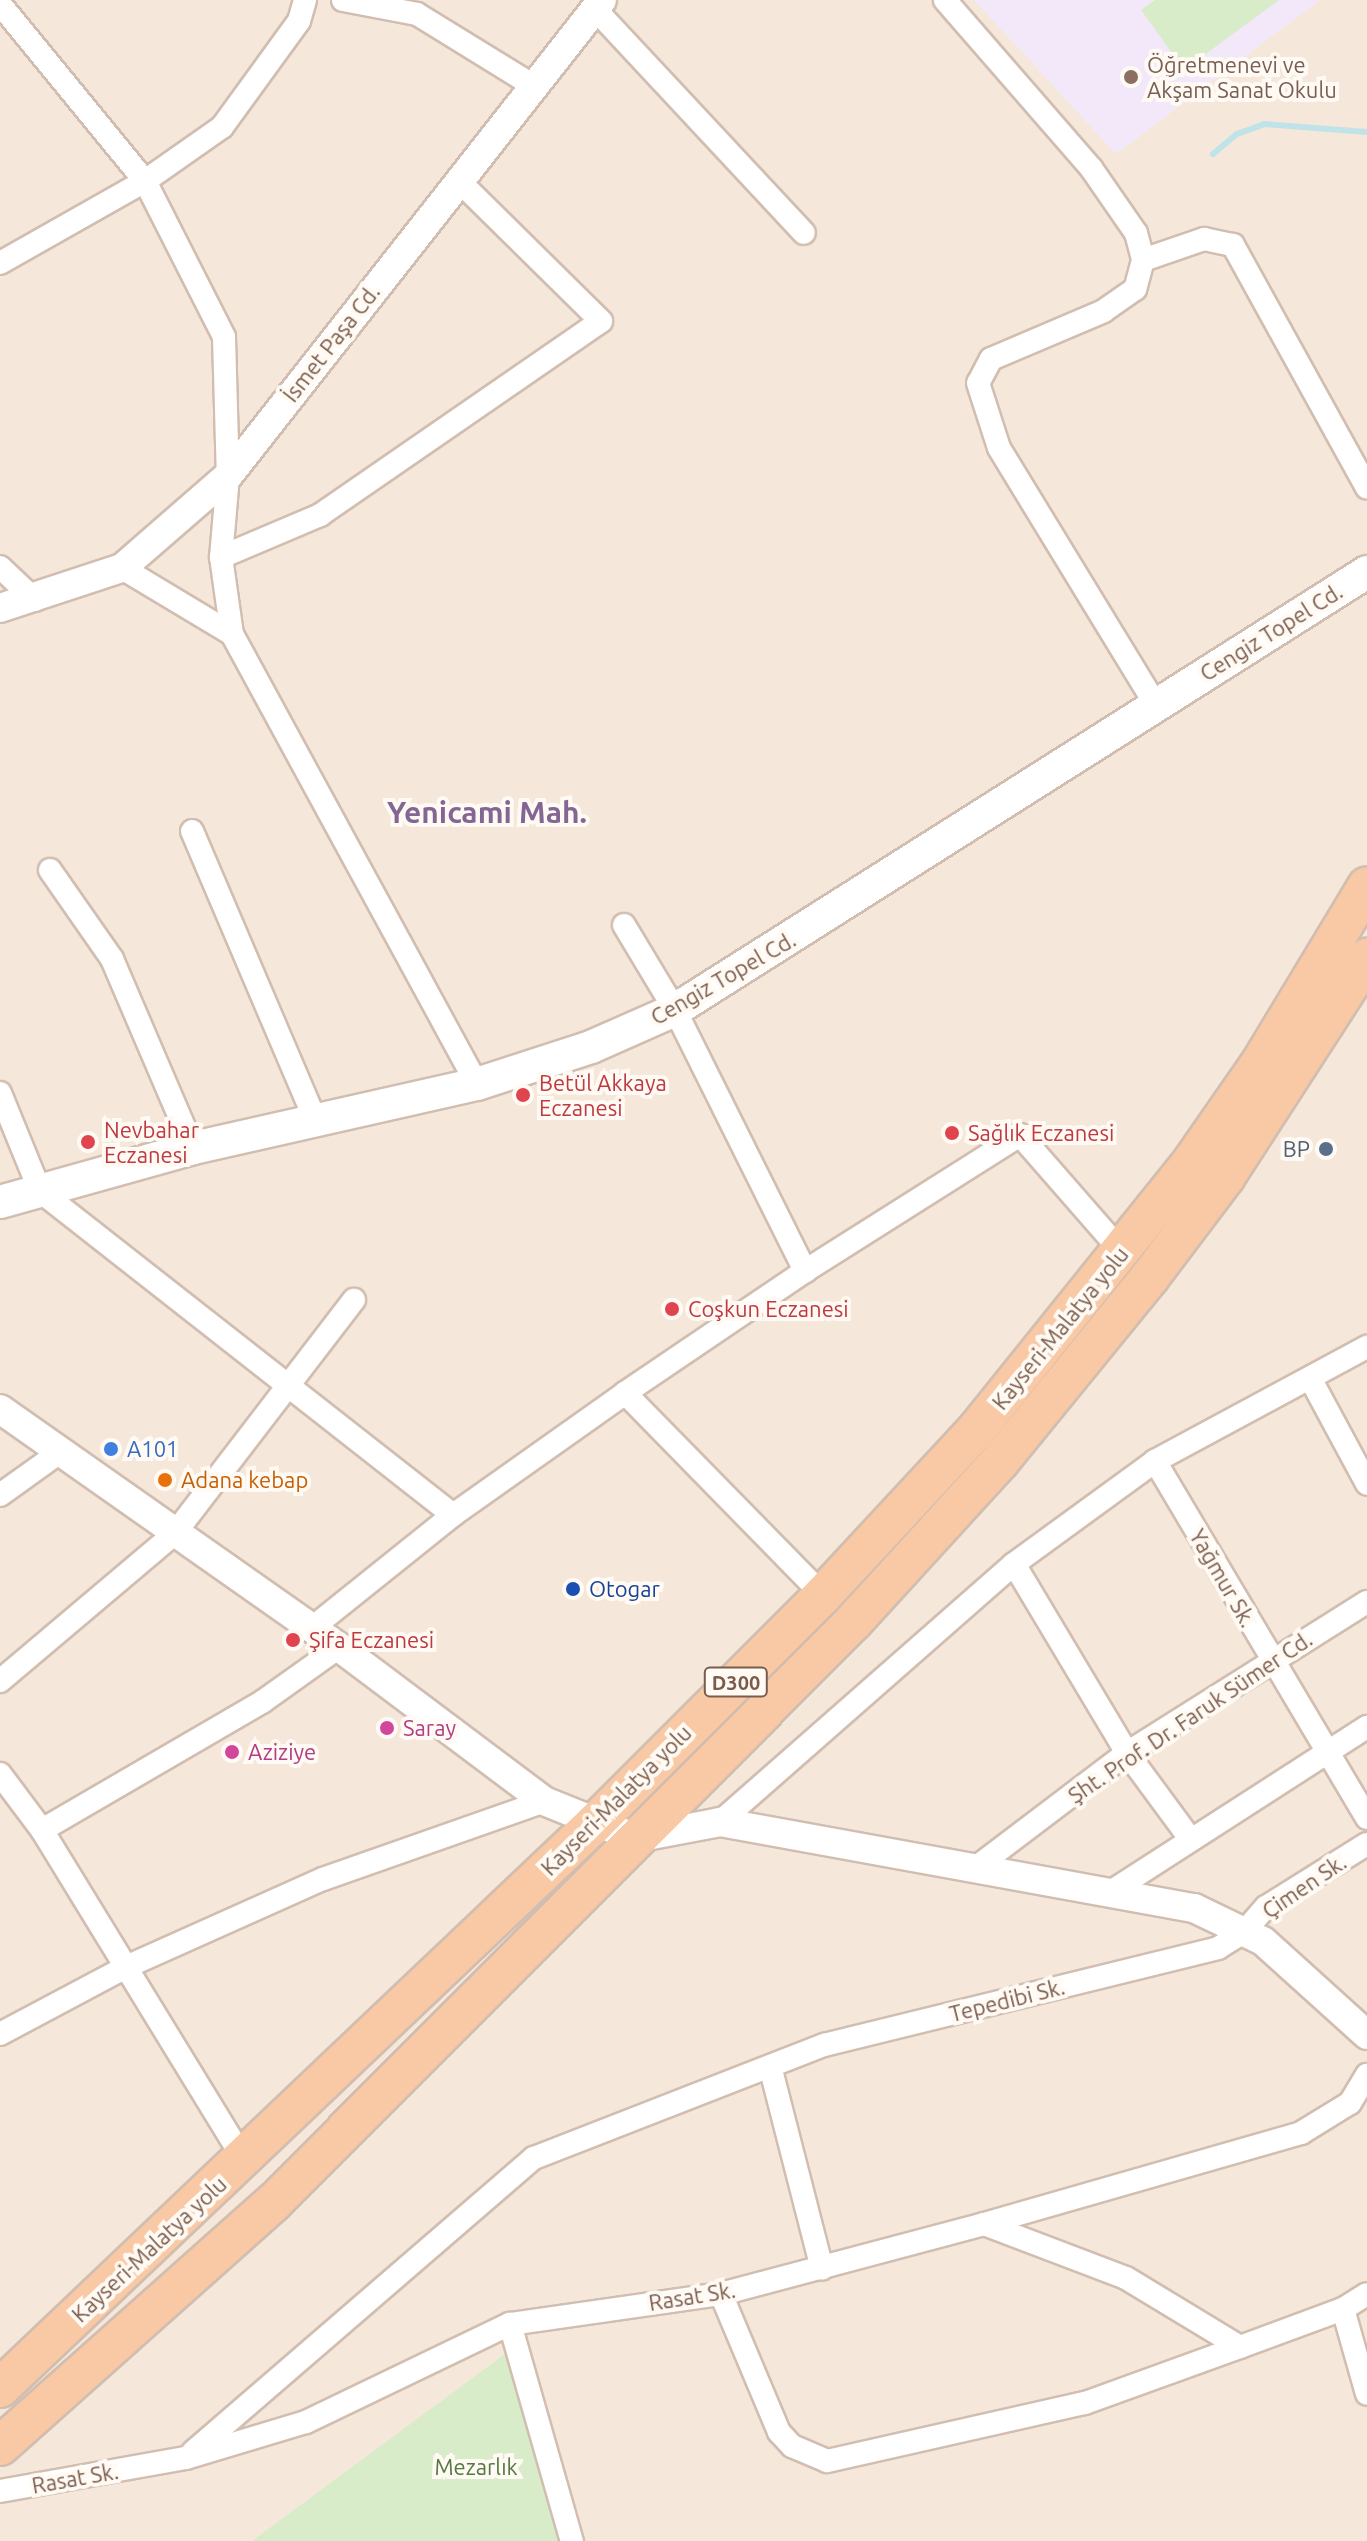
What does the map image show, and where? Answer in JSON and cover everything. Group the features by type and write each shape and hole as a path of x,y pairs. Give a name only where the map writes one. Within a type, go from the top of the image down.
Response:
{"highway":[{"name":"Kayseri-Malatya yolu","path":"0,2388 244,2160 595,1823 823,1595 977,1429 1123,1253 1261,1062 1367,886"},
{"name":"Kayseri-Malatya yolu","path":"0,2446 274,2202 853,1622 1000,1461 1226,1176 1367,958"}],"main road":[{"name":"Cengiz Topel Cd.","path":"0,1202 193,1148 317,1124 477,1084 591,1047 675,1010 1367,572"}],"street":[{"path":"0,263 145,181 222,127 299,21 305,0"},
{"path":"343,0 417,14 534,86"},
{"path":"945,0 1114,196 1136,233 1143,260 1140,281 1125,298 991,359 978,383 999,448 1155,704"},
{"path":"0,4 145,181 224,337 228,476 221,557 232,634 477,1084"},
{"path":"599,4 804,233"},
{"name":"İsmet Paşa Cd.","path":"0,608 35,600 122,568 228,476 599,4"},
{"path":"221,557 320,515 601,321 458,180"},
{"path":"1143,260 1204,239 1233,245 1367,488"},
{"path":"0,567 35,600"},
{"path":"122,568 232,634"},
{"path":"192,831 317,1124"},
{"path":"50,870 112,959 193,1148"},
{"path":"624,925 675,1010 805,1271"},
{"path":"0,1093 40,1191 291,1384 453,1515"},
{"path":"312,1628 453,1515 625,1393 805,1271 1020,1135 1123,1253"},
{"path":"0,1681 175,1533 354,1300"},
{"path":"720,1822 1014,1564 1155,1461 1367,1347"},
{"path":"1310,1378 1367,1484"},
{"path":"625,1393 823,1595"},
{"path":"0,1409 339,1647 544,1801 636,1838 720,1822 978,1866 1194,1908 1263,1941 1367,2035"},
{"path":"0,1495 60,1452"},
{"name":"Yağmur Sk.","path":"1155,1461 1367,1818"},
{"path":"1014,1564 1127,1753 1189,1837"},
{"name":"Şht. Prof. Dr. Faruk Sümer Cd.","path":"978,1866 1127,1753 1270,1659 1367,1602"},
{"path":"42,1830 262,1702 339,1647"},
{"path":"1109,1893 1189,1837 1367,1727"},
{"path":"0,1774 42,1830 244,2160"},
{"path":"0,2034 126,1967 323,1879 544,1801"},
{"name":"Çimen Sk.","path":"1244,1932 1266,1907 1367,1844"},
{"name":"Tepedibi Sk.","path":"186,2458 534,2158 771,2070 824,2045 1218,1948 1244,1932"},
{"path":"771,2070 822,2269"},
{"name":"Rasat Sk.","path":"0,2491 186,2458 306,2422 510,2324 721,2294 822,2269 1301,2133 1350,2103 1367,2075"},
{"path":"984,2224 1126,2278 1240,2347"},
{"path":"721,2294 779,2432 792,2446 827,2461 1085,2403 1343,2309 1367,2294"},
{"path":"1343,2309 1367,2394"},
{"path":"510,2324 572,2541"}],"shaded area":[{"path":"0,0 1367,0 1367,2541 0,2541"},
{"name":"Öğretmenevi ve Akşam Sanat Okulu","path":"974,0 1320,0 1116,154"}],"green space":[{"path":"1155,0 1279,0 1184,70 1141,10"},
{"name":"Mezarlık","path":"517,2345 573,2541 252,2541"}],"waterway":[{"path":"1213,154 1237,134 1264,124 1367,132"}],"place":[{"name":"Öğretmenevi ve Akşam Sanat Okulu","path":"1131,77"},
{"name":"Betül Akkaya Eczanesi","path":"523,1095"},
{"name":"Sağlık Eczanesi","path":"952,1133"},
{"name":"Nevbahar Eczanesi","path":"88,1142"},
{"name":"BP","path":"1326,1149"},
{"name":"Coşkun Eczanesi","path":"672,1309"},
{"name":"A101","path":"111,1449"},
{"name":"Adana kebap","path":"165,1480"},
{"name":"Otogar","path":"573,1589"},
{"name":"Şifa Eczanesi","path":"293,1640"},
{"name":"Saray","path":"387,1728"},
{"name":"Aziziye","path":"232,1752"}],"district":[{"name":"Yenicami Mah.","path":"487,812"}]}
